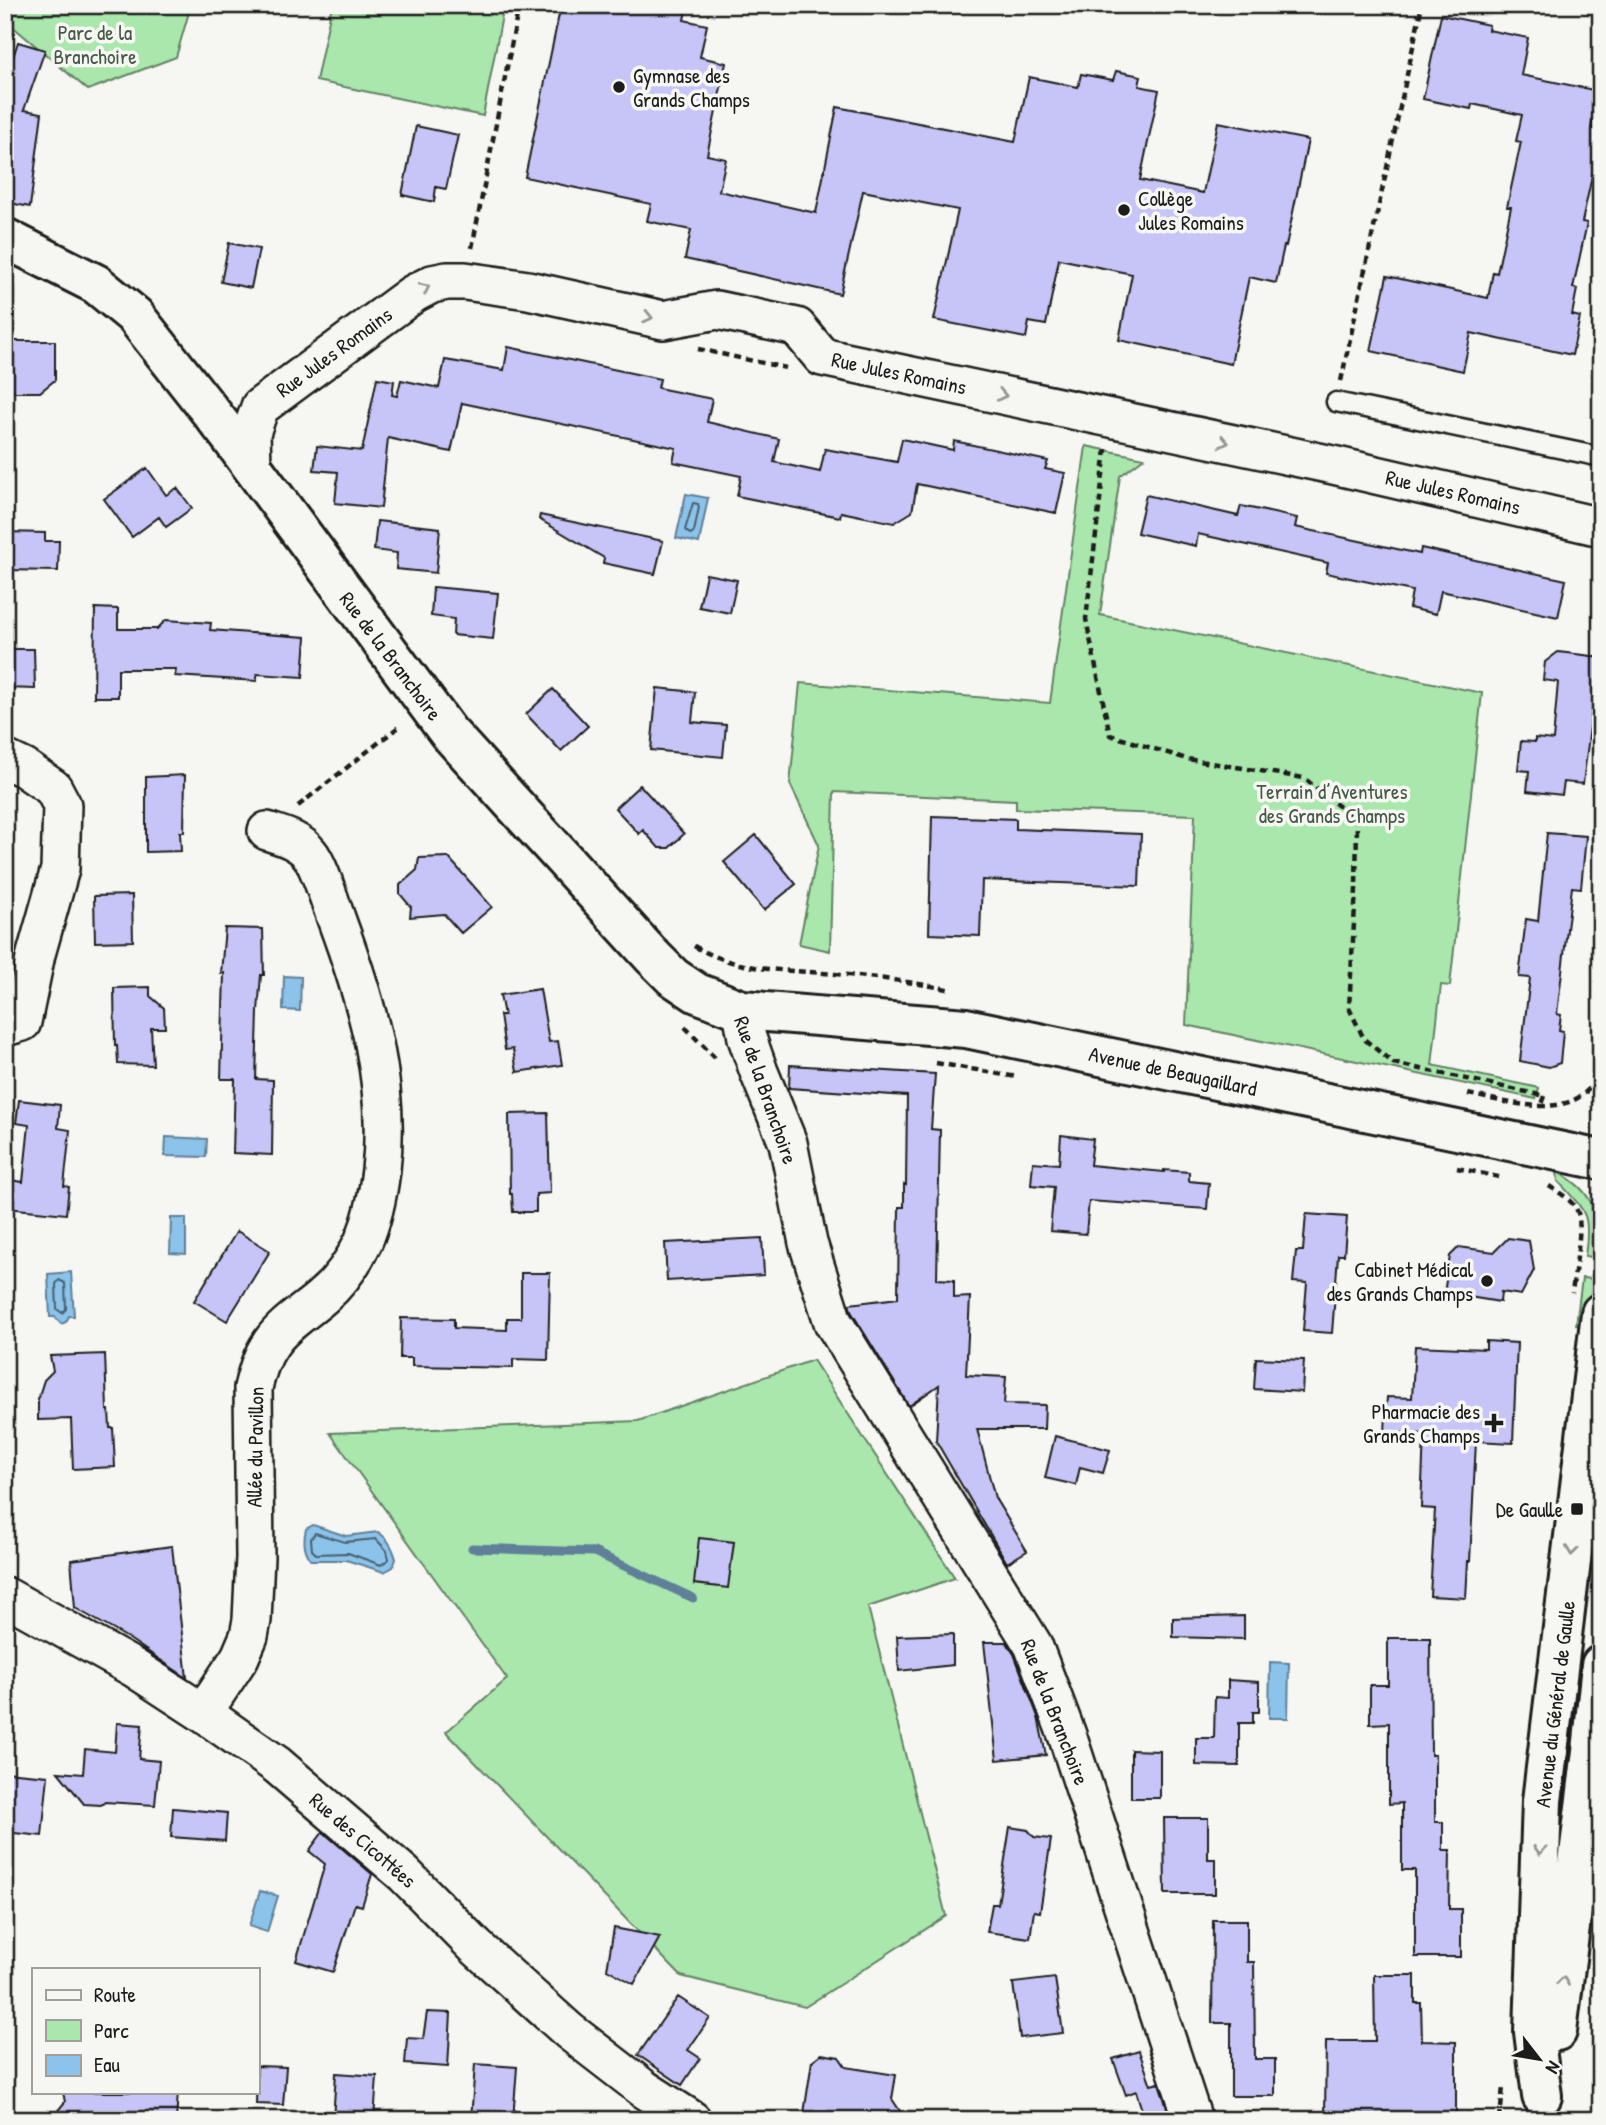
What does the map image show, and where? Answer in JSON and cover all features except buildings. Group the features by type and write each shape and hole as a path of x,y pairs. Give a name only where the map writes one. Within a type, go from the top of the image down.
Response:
{"main road":[{"name":"Rue de la Branchoire","path":"5,238 96,284 135,316 252,466 426,705 470,758 662,967 697,993 742,1010"},
{"name":"Avenue de Beaugaillard","path":"742,1010 966,1028 1601,1160"},
{"name":"Avenue du Général de Gaulle","path":"1540,2108 1534,2032 1542,1801 1601,1313"},
{"name":"Avenue du Général de Gaulle","path":"1540,2108 1556,2035 1597,1752 1601,1665"}],"street":[{"name":"Rue Jules Romains","path":"252,466 251,433 260,407 413,294 432,284 465,281 528,290 663,320 717,310 797,327 822,357 1318,461 1601,527"},
{"path":"5,759 24,768 53,788 62,805 60,869 36,954 22,1022 5,1027"},
{"name":"Allée du Pavillon","path":"204,1713 240,1657 252,1620 255,1557 253,1388 257,1371 278,1334 335,1286 355,1258 372,1220 383,1154 381,1077 359,982 311,855 292,839 267,831"},
{"name":"Rue de la Branchoire","path":"742,1010 747,1038 788,1143 808,1243 833,1322 1033,1645 1067,1735 1193,2120"},
{"name":"Rue des Cicottées","path":"5,1596 134,1668 277,1765 393,1864 476,1947 569,2031 644,2089 692,2120"},
{"path":"1549,1741 1597,1752"}],"lane":[{"path":"1336,402 1601,457"}],"path":[{"path":"465,281 519,5"},
{"path":"1336,402 1422,5"},
{"path":"1106,449 1086,619 1110,735 1187,759 1304,778 1357,821 1349,1008 1364,1039 1393,1063 1545,1096 1541,1107"},
{"path":"267,831 426,705"},
{"path":"930,1062 1019,1077"},
{"path":"1559,1106 1580,1096 1595,1080 1601,1065"},
{"path":"1453,1167 1516,1179"}],"green space":[{"name":"Parc de la Branchoire","path":"5,5 191,5 176,57 88,90 5,20"},
{"path":"332,5 504,5 483,116 316,81"},
{"name":"Terrain d’Aventures des Grands Champs","path":"1086,446 1144,458 1120,476 1100,615 1482,693 1450,986 1441,985 1432,1065 1539,1088 1536,1099 1186,1025 1195,815 1016,809 1016,800 834,792 830,951 799,944 819,845 790,784 800,683 1050,703"},
{"path":"1557,1172 1580,1188 1593,1207 1598,1230 1596,1258 1585,1256 1587,1230 1584,1214 1558,1181"},
{"path":"1582,1278 1593,1279 1588,1326 1576,1325"},
{"path":"813,1360 955,1578 868,1607 946,1916 805,2007 681,1976 446,1732 507,1679 330,1433 638,1421"}],"water":[{"path":"686,494 708,498 699,543 676,538"},
{"path":"284,976 301,977 300,1011 283,1010"},
{"path":"166,1137 207,1139 206,1157 165,1156"},
{"path":"171,1218 186,1218 186,1254 170,1253"},
{"path":"71,1272 74,1316 69,1316 66,1322 61,1324 55,1317 50,1317 48,1274"},
{"path":"313,1525 346,1536 378,1532 382,1534 396,1559 393,1567 384,1572 346,1560 311,1560 305,1538 306,1529"},
{"path":"1270,1662 1289,1663 1288,1718 1269,1718"},
{"path":"260,1891 278,1896 267,1932 249,1926"}],"waterway":[{"path":"472,1548 594,1552 693,1598"}],"place":[{"name":"Gymnase des Grands Champs","path":"619,87"},
{"name":"Collège Jules Romains","path":"1124,210"},
{"name":"Cabinet Médical des Grands Champs","path":"1487,1281"},
{"name":"Pharmacie des Grands Champs","path":"1494,1423"},
{"name":"De Gaulle","path":"1577,1509"}]}
